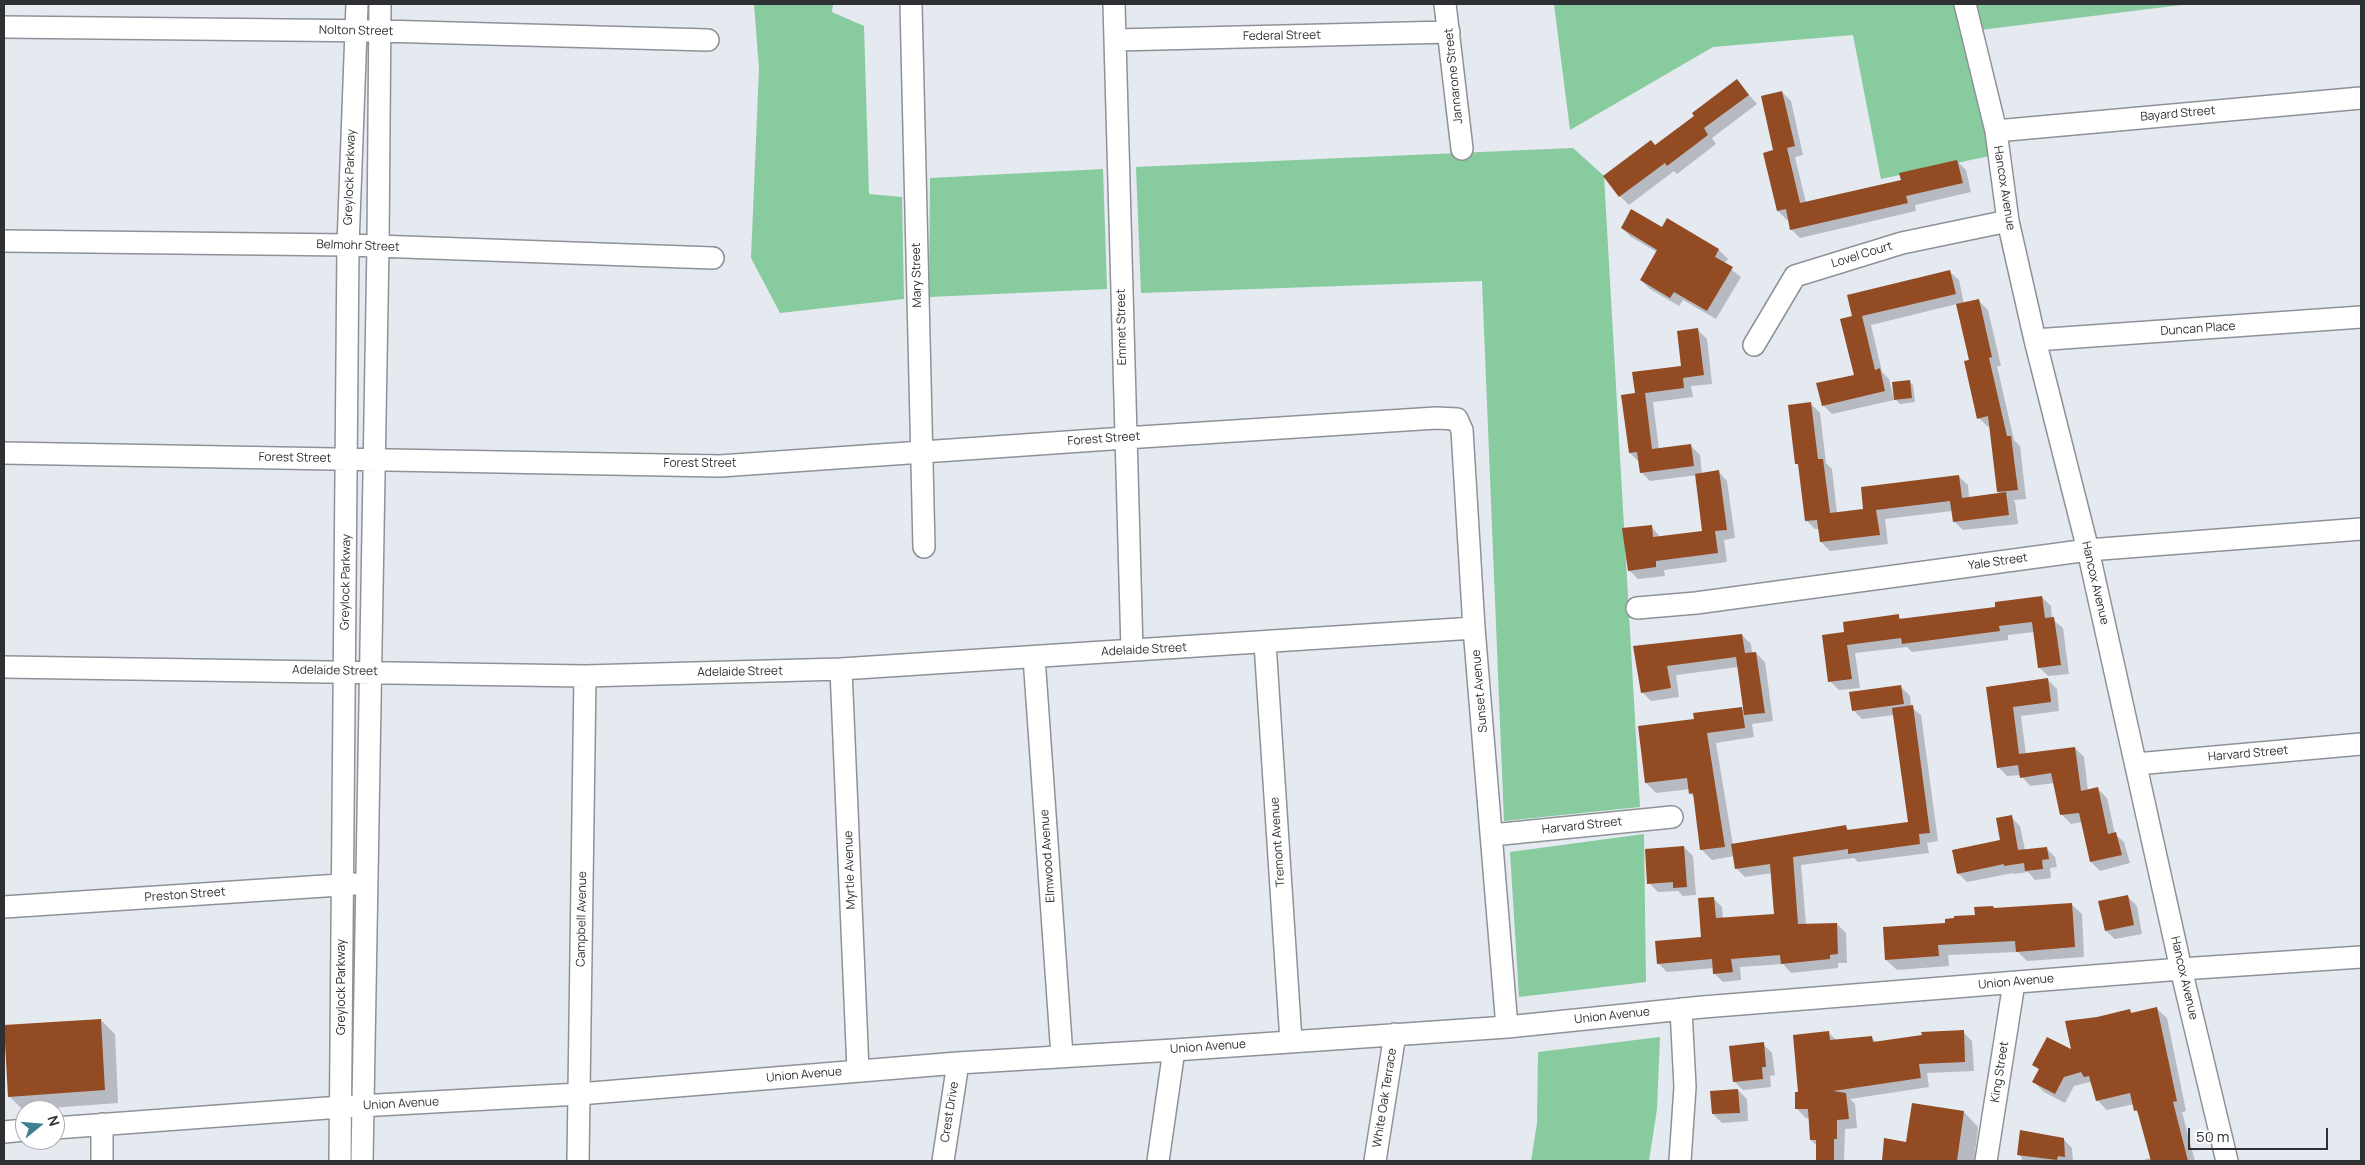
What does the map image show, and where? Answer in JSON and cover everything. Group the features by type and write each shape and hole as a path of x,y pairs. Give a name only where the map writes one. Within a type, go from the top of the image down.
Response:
{"street":[{"name":"Greylock Parkway","path":"340,1161 348,245 358,4"},
{"name":"Greylock Parkway","path":"362,1161 375,460 380,4"},
{"name":"Mary Street","path":"911,4 924,547"},
{"name":"Emmet Street","path":"1114,4 1132,650"},
{"name":"Jannarone Street","path":"1445,4 1462,149"},
{"name":"Hancox Avenue","path":"1965,4 1996,131 2008,221 2035,340 2088,550 2181,969 2227,1161"},
{"name":"Nolton Street","path":"4,27 381,31 708,40"},
{"name":"Federal Street","path":"1116,40 1449,32"},
{"name":"Bayard Street","path":"1996,131 2361,98"},
{"name":"Lovel Court","path":"1754,344 1795,276 1902,243 2008,221"},
{"name":"Belmohr Street","path":"4,241 348,245 713,258"},
{"name":"Duncan Place","path":"2035,340 2361,317"},
{"name":"Sunset Avenue","path":"1395,421 1457,419 1462,430 1474,628 1507,1027"},
{"name":"Forest Street","path":"4,454 720,466 1395,421"},
{"name":"Yale Street","path":"1637,608 1696,603 2088,550 2361,529"},
{"name":"Adelaide Street","path":"4,667 345,670 585,676 841,669 1474,628"},
{"name":"Tremont Avenue","path":"1265,643 1291,1042"},
{"name":"Elmwood Avenue","path":"1034,657 1062,1056"},
{"name":"Myrtle Avenue","path":"841,669 858,1070"},
{"name":"Campbell Avenue","path":"578,1161 585,676"},
{"name":"Harvard Street","path":"2136,764 2361,744"},
{"name":"Harvard Street","path":"1492,834 1672,817"},
{"name":"Preston Street","path":"4,907 367,883"},
{"name":"Union Avenue","path":"65,1127 341,1107 579,1094 858,1070 1507,1027 1681,1009 2181,969 2361,958"},
{"name":"King Street","path":"1986,1161 2014,983"},
{"path":"1680,1161 1685,1087 1681,1009"},
{"name":"White Oak Terrace","path":"1375,1161 1395,1034"},
{"path":"1158,1161 1174,1050"},
{"name":"Crest Drive","path":"943,1161 958,1063"},
{"path":"102,1124 102,1161"}],"green space":[{"path":"754,4 833,4 832,12 864,26 869,194 902,197 904,299 780,313 751,258 759,69"},
{"path":"1554,4 2189,4 1972,31 1999,154 1881,179 1853,35 1713,47 1570,130"},
{"path":"1573,148 1604,176 1640,807 1504,821 1482,281 1141,293 1136,167"},
{"path":"1103,169 1107,289 929,297 930,178"},
{"path":"1644,834 1646,982 1519,997 1510,852"},
{"path":"1660,1037 1657,1109 1649,1161 1531,1161 1537,1123 1538,1052"}],"building":[{"path":"1737,79 1749,95 1704,128 1708,135 1667,166 1665,163 1619,197 1603,176 1651,140 1655,145 1694,116 1692,113"},
{"path":"1782,91 1795,146 1787,148 1800,203 1901,180 1899,173 1957,160 1963,183 1906,196 1908,203 1790,230 1786,209 1777,211 1763,153 1773,150 1761,96"},
{"path":"1631,209 1662,227 1667,218 1719,249 1715,257 1733,267 1707,311 1674,292 1670,298 1640,280 1657,250 1621,228"},
{"path":"1950,270 1956,294 1862,316 1875,370 1880,368 1885,391 1822,406 1816,383 1854,375 1840,319 1852,316 1847,295"},
{"path":"1979,299 1992,357 1989,358 2007,436 2011,436 2018,490 1997,492 1988,416 1977,419 1964,361 1969,360 1956,304"},
{"path":"1698,328 1704,375 1683,378 1684,388 1645,393 1652,449 1691,444 1694,466 1640,473 1637,452 1629,453 1621,395 1635,393 1632,372 1681,366 1677,331"},
{"path":"1910,380 1912,398 1894,400 1892,382"},
{"path":"1811,402 1818,459 1823,459 1830,513 1863,509 1861,487 1959,475 1962,498 2006,492 2009,515 1953,522 1950,501 1876,510 1880,535 1820,542 1817,520 1805,521 1798,464 1795,464 1788,405"},
{"path":"1719,470 1727,530 1715,531 1718,553 1656,561 1656,567 1628,571 1622,528 1652,525 1653,537 1702,531 1695,474"},
{"path":"2042,596 2045,618 2054,617 2061,665 2038,668 2032,622 1999,626 2000,631 1902,644 1901,638 1847,645 1852,679 1828,682 1822,635 1844,632 1843,622 1899,614 1899,619 1995,607 1995,602"},
{"path":"1742,634 1745,653 1756,652 1765,713 1744,715 1736,657 1667,666 1671,688 1641,693 1633,646"},
{"path":"2048,678 2051,702 2013,707 2019,754 2075,747 2081,791 2098,787 2108,834 2116,832 2122,855 2090,862 2079,813 2060,815 2051,773 2020,778 2018,765 1997,768 1986,687"},
{"path":"1901,685 1904,704 1852,711 1849,692"},
{"path":"1913,705 1930,833 1919,834 1920,844 1848,854 1848,849 1793,857 1798,924 1837,923 1838,954 1830,955 1830,959 1781,964 1780,955 1731,959 1733,972 1713,974 1712,959 1657,964 1655,941 1701,937 1698,898 1714,897 1716,918 1774,914 1770,864 1735,869 1731,844 1846,825 1847,830 1908,822 1892,708"},
{"path":"1742,707 1745,728 1707,733 1725,847 1700,850 1693,793 1689,794 1687,778 1645,783 1638,726 1694,719 1693,713"},
{"path":"2012,815 2018,850 2047,847 2049,859 2042,860 2043,869 2025,871 2024,863 2004,866 2004,864 1957,874 1952,850 2000,840 1996,818"},
{"path":"1684,846 1687,887 1673,888 1673,882 1647,884 1645,849"},
{"path":"2128,895 2134,925 2105,931 2098,901"},
{"path":"2072,903 2075,947 2016,952 2015,941 1938,945 1939,956 1885,960 1883,927 1945,923 1945,919 1954,918 1954,916 1975,915 1974,907 1993,906 1994,908"},
{"path":"2157,1007 2177,1101 2173,1102 2188,1161 2151,1161 2137,1110 2134,1111 2130,1093 2096,1101 2089,1076 2084,1077 2081,1072 2064,1077 2055,1094 2032,1082 2039,1069 2032,1065 2047,1037 2071,1049 2065,1021 2097,1017 2130,1009 2131,1013"},
{"path":"101,1019 105,1090 8,1097 4,1025"},
{"path":"1964,1030 1965,1062 1919,1064 1921,1078 1833,1091 1846,1093 1849,1119 1837,1120 1837,1139 1834,1139 1834,1161 1816,1161 1816,1140 1810,1140 1808,1109 1795,1109 1795,1092 1798,1092 1793,1035 1829,1031 1830,1040 1872,1036 1873,1042 1922,1035 1921,1032"},
{"path":"1764,1042 1766,1067 1762,1067 1763,1079 1733,1082 1729,1046"},
{"path":"1738,1089 1740,1113 1712,1114 1710,1091"},
{"path":"1912,1103 1964,1111 1957,1161 1882,1161 1884,1138 1906,1142"},
{"path":"2020,1130 2064,1138 2065,1157 2058,1156 2057,1160 2017,1155"}]}
